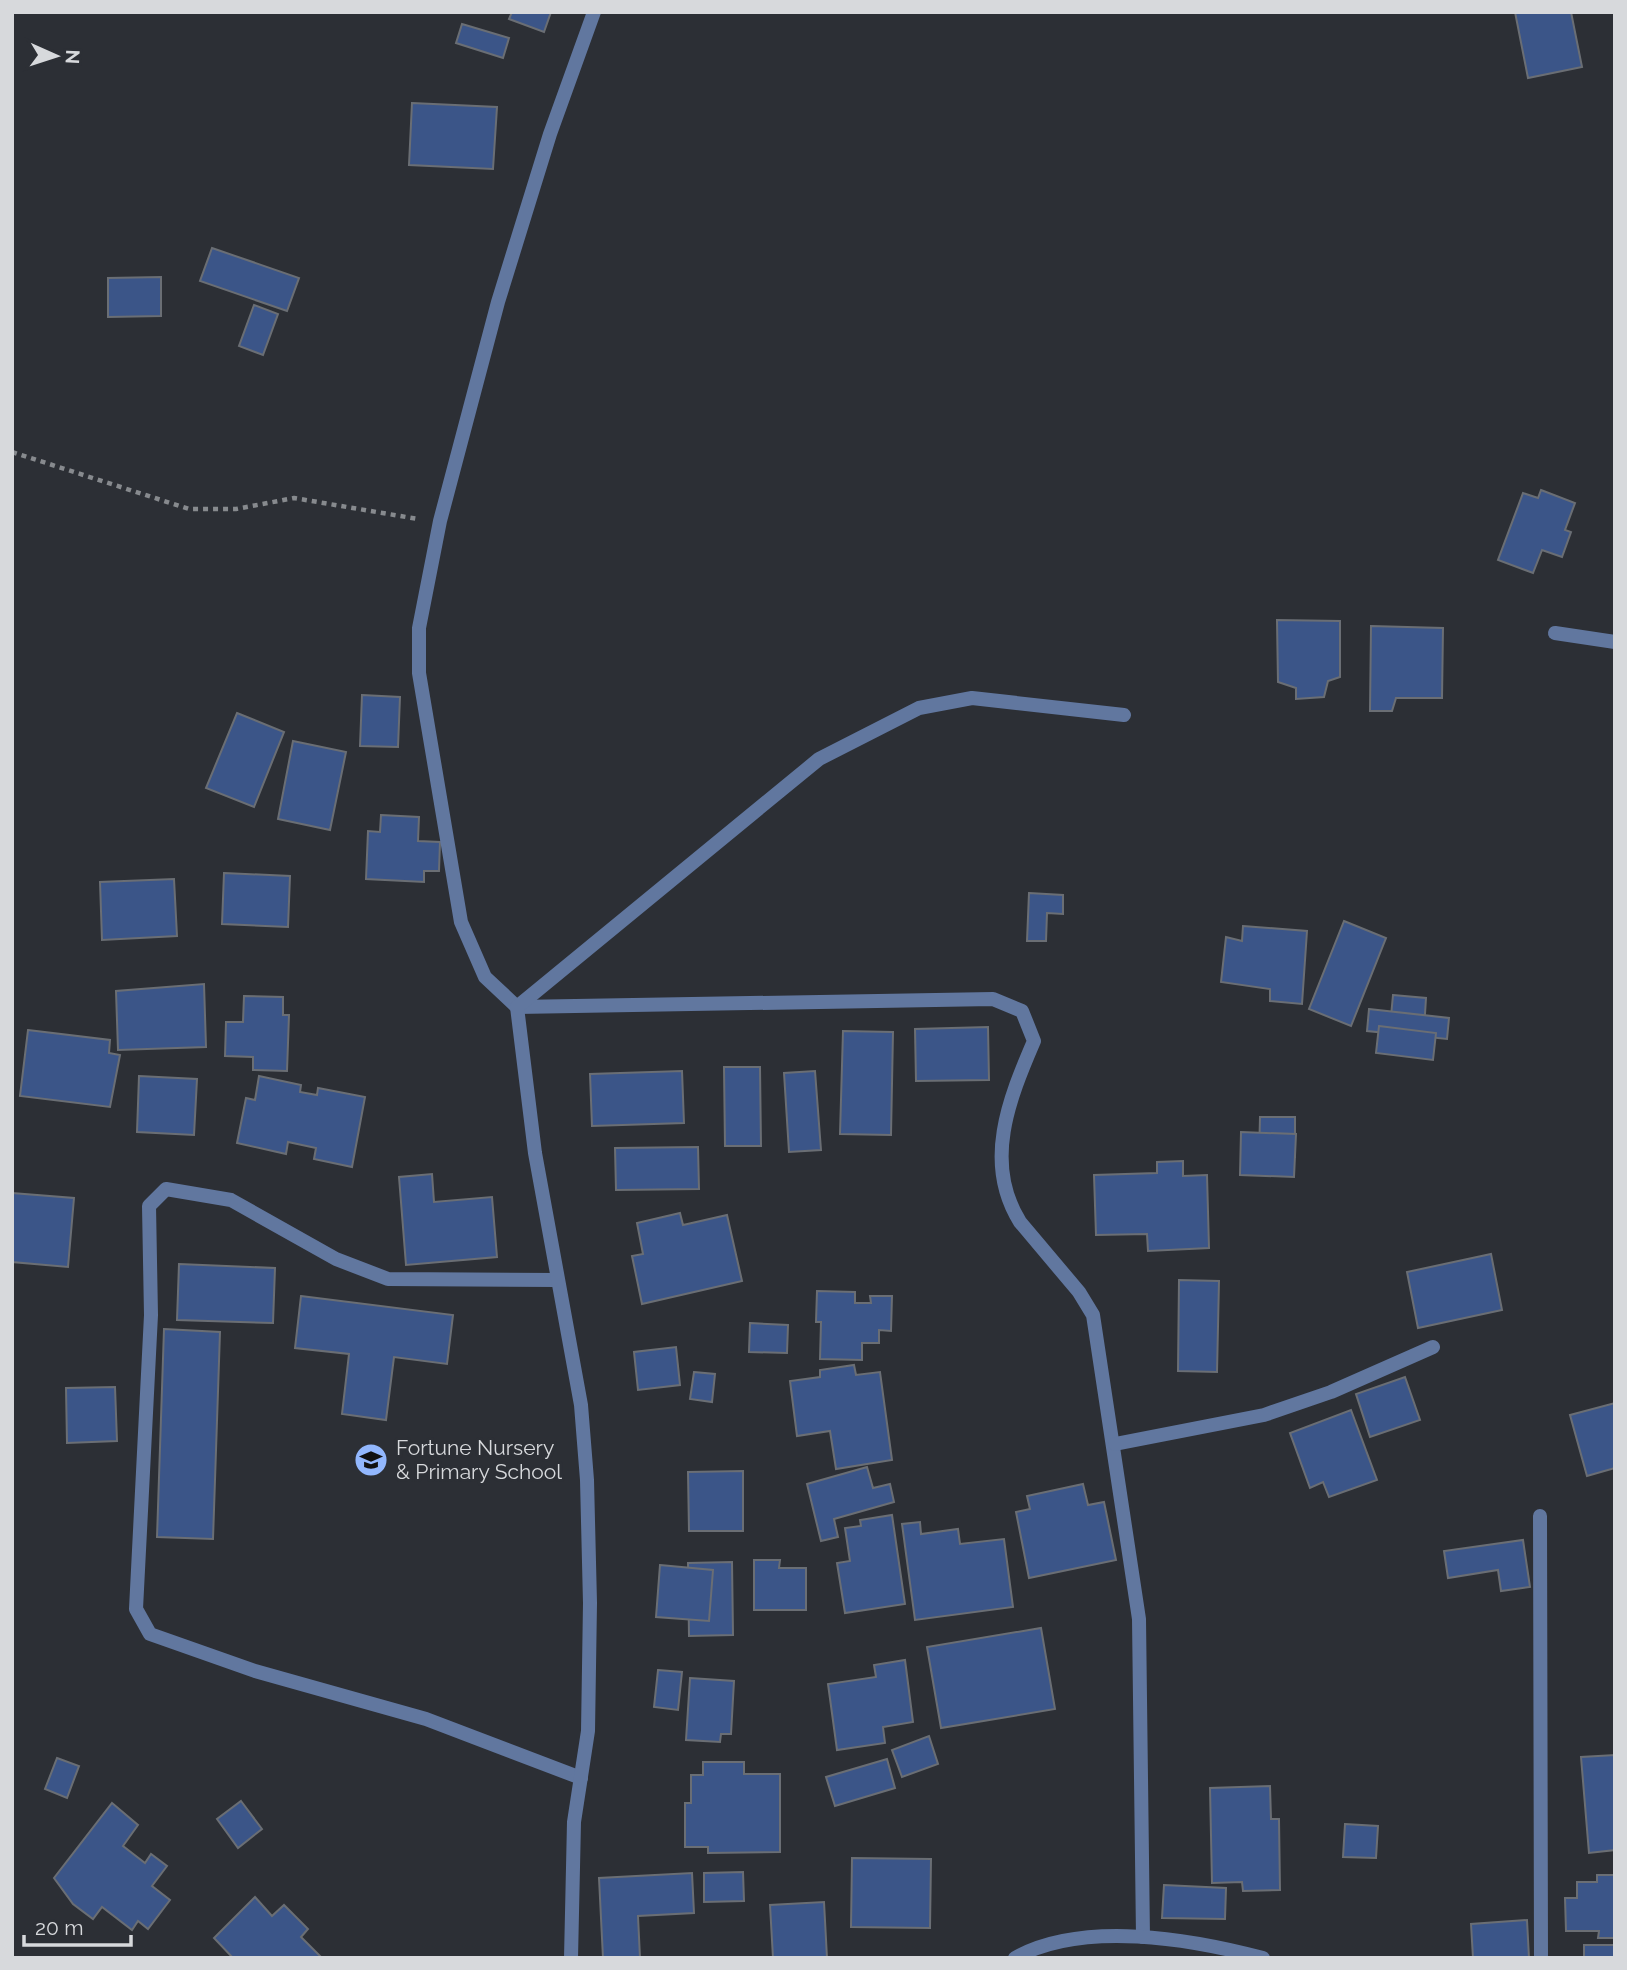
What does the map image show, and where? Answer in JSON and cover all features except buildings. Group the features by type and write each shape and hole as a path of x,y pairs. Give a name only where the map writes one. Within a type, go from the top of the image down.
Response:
{"street":[{"path":"570,1958 574,1822 588,1731 590,1603 587,1480 581,1405 535,1153 517,1007 485,977 461,922 419,673 419,628 440,521 498,302 550,134 594,12"},
{"path":"1555,633 1615,642"},
{"path":"517,1007 819,759 919,708 972,698 1124,715"},
{"path":"517,1007 993,999 1022,1011 1034,1041 1009,1098 1000,1148 1006,1191 1020,1222 1089,1305 1115,1444 1139,1619 1143,1937"},
{"path":"557,1280 388,1279 336,1259 230,1200 166,1189 149,1206 151,1315 136,1609 150,1634 255,1671 426,1719 581,1778"},
{"path":"1115,1444 1264,1415 1331,1392 1433,1347"},
{"path":"1540,1516 1541,1958"},
{"path":"1015,1958 1057,1941 1143,1937 1231,1950 1263,1958"}],"path":[{"path":"12,452 189,509 236,509 294,498 440,521"}],"place":[{"name":"Fortune Nursery & Primary School","path":"371,1460"}]}
